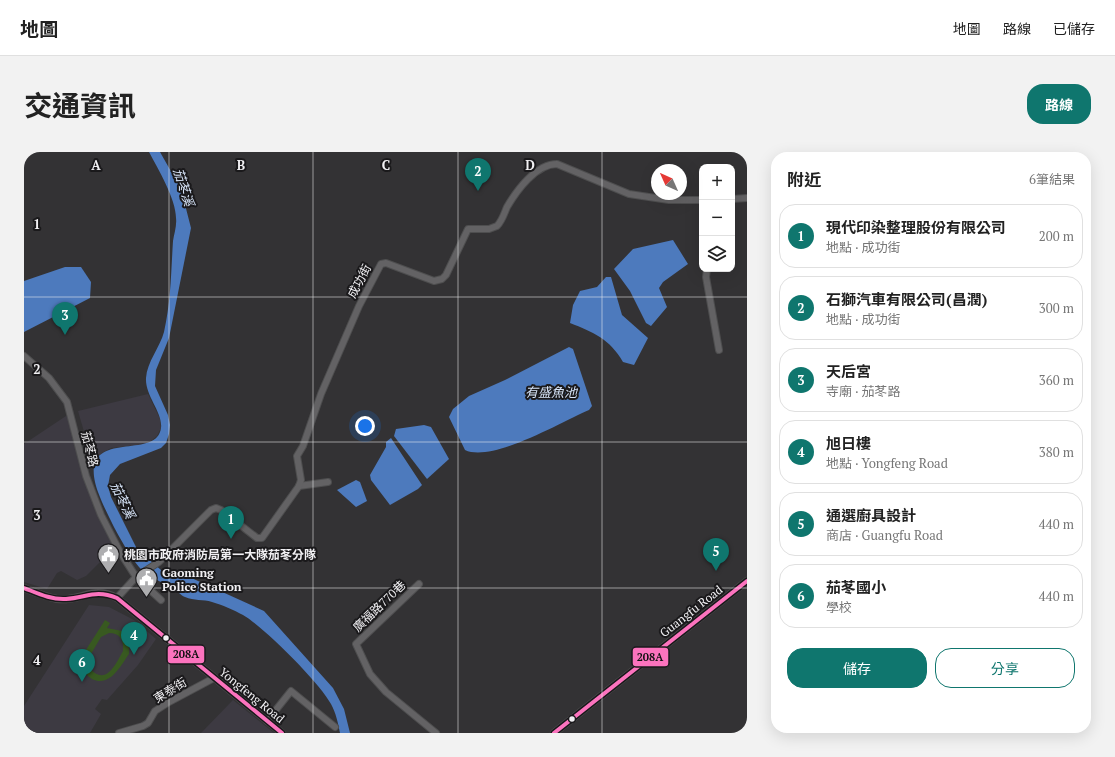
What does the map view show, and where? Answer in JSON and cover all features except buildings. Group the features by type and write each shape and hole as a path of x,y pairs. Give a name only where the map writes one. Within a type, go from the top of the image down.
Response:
{"street":[{"name":"成功街","path":"299,486 301,480 297,456 303,446 321,394 355,314 381,264 386,263 434,281 442,279 446,275 468,229 488,229 497,226 508,206 525,184 537,171 549,164 562,166 629,194 670,200 699,200"},
{"path":"735,199 747,198"},
{"path":"707,272 706,277 718,350"},
{"name":"茄苳路","path":"24,356 49,378 67,402 89,482 104,521 136,577 160,600"},
{"path":"117,598 136,577 156,564 211,510 216,508 221,510 257,538 262,538 299,486 328,482"},
{"name":"Guangfu Road","path":"554,733 747,581"},
{"name":"廣福路770巷","path":"419,584 356,644 370,674 382,688 436,733"},
{"name":"Yongfeng Road","path":"24,588 56,599 67,599 99,592 108,593 117,598 282,733"},
{"name":"東泰街","path":"143,726 148,723 156,711 169,702 214,678"},
{"path":"267,721 291,691 335,727"},
{"path":"120,733 143,726 146,733"}],"shaded area":[{"path":"148,394 160,419 161,428 157,436 151,441 138,445 111,448 102,453 94,466 78,411"},
{"path":"66,416 69,418 96,509 114,548 86,576 77,580 61,571 57,573 47,589 24,582 24,444"},
{"path":"89,605 109,607 134,620 156,639 138,665 107,700 102,699 95,709 101,714 90,733 24,733 24,706"},
{"path":"233,700 274,733 201,733"}],"green space":[{"path":"105,620 110,623 107,628 122,631 128,642 129,654 119,669 110,678 98,681 92,679 86,674 83,666 80,671 75,667","holes":["109,633 119,636 122,640 123,651 109,672 101,675 94,673 89,667 88,659 101,637"]}],"water":[{"path":"149,152 160,152 181,189 191,228 169,338 156,370 155,386 168,415 170,425 166,443 161,448 120,464 110,475 108,486 111,497 137,549 161,570 187,576 264,611 333,688 344,709 350,733 340,733 338,722 331,704 316,683 291,656 252,621 232,609 209,601 185,597 148,575 141,569 121,540 98,491 95,482 94,466 100,455 110,450 147,443 157,438 161,428 159,416 146,385 146,378 149,366 164,332 168,309 176,221 175,210 170,193"},
{"path":"673,240 688,264 663,282 659,288 667,307 651,326 646,323 630,291 614,269 633,249"},
{"path":"65,267 81,267 91,282 90,298 24,332 24,281"},
{"path":"606,277 611,277 622,315 648,338 634,365 623,362 612,347 600,337 570,323 573,305 580,291 597,287"},
{"name":"有盛魚池","path":"569,347 573,349 592,406 589,410 509,446 492,451 477,453 465,450 449,417 453,409 469,396 505,380"},
{"path":"424,425 431,427 449,459 427,479 394,436 396,429"},
{"path":"391,438 422,485 418,489 390,505 371,480 370,475 386,447 386,442"},
{"path":"356,480 360,482 367,501 356,507 337,490"}],"transit line":[{"name":"208A","path":"554,733 747,581"},
{"name":"208A","path":"24,588 44,596 60,599 96,594 109,595 117,598 282,733"}],"place":[{"name":"石獅汽車有限公司(昌潤)","path":"478,191"},
{"name":"天后宮","path":"65,335"},
{"name":"現代印染整理股份有限公司","path":"231,539"},
{"name":"通選廚具設計","path":"716,571"},
{"name":"桃園市政府消防局第一大隊茄苳分隊","path":"109,574"},
{"name":"Gaoming Police Station","path":"146,598"},
{"name":"旭日樓","path":"134,655"},
{"name":"茄苳國小","path":"82,682"}],"water label":[{"name":"茄苳溪","path":"184,187"},
{"name":"茄苳溪","path":"123,500"}]}
